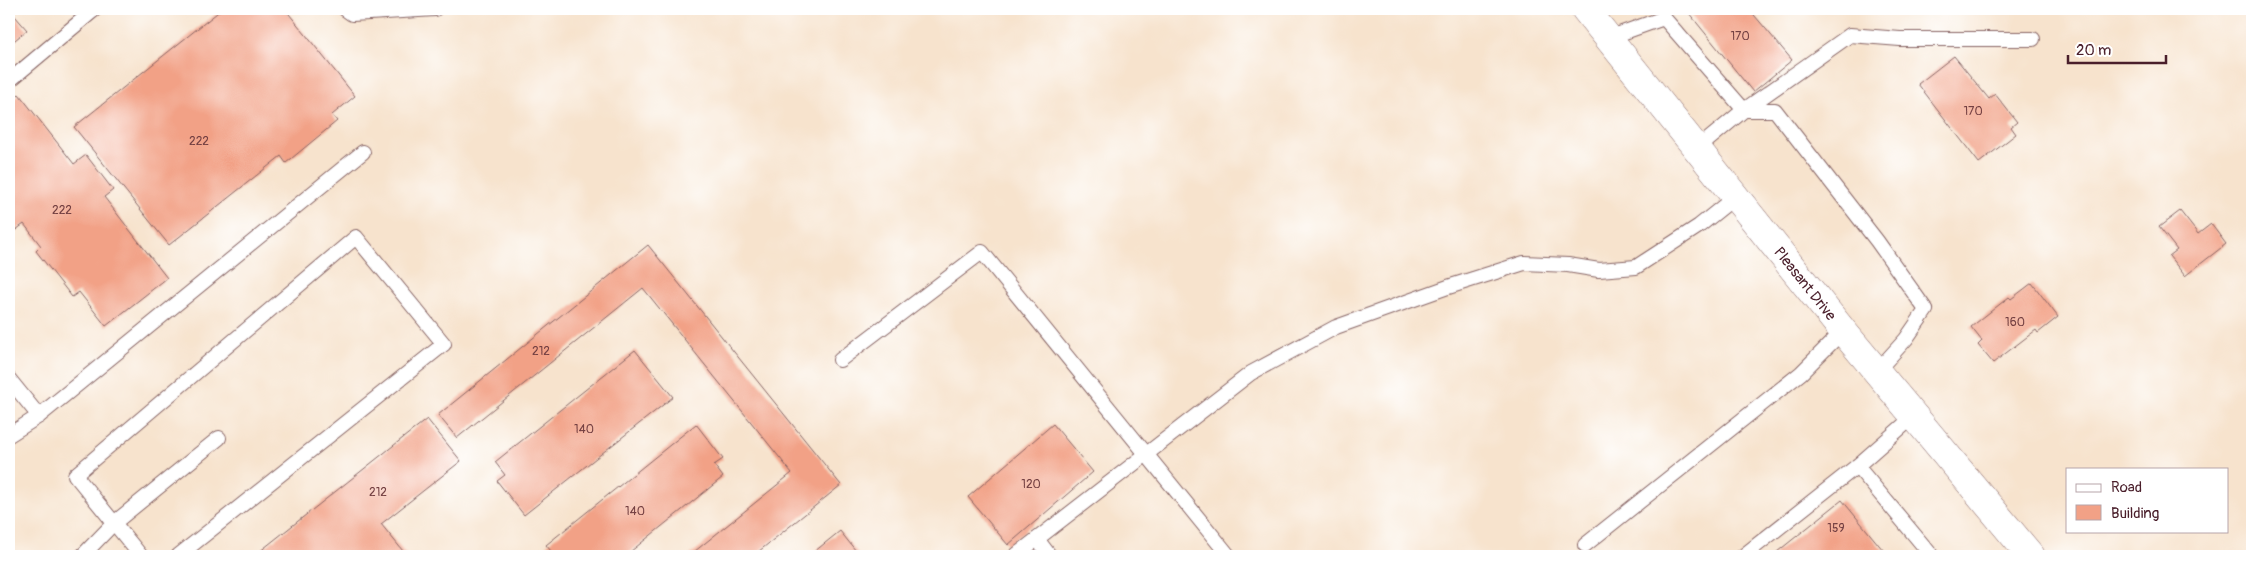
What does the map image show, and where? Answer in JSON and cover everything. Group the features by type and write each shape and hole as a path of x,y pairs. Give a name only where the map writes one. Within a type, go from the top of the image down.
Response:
{"street":[{"name":"Pleasant Drive","path":"1585,9 1843,330 2031,556"}],"lane":[{"path":"9,81 78,14 95,9"},
{"path":"345,9 352,14 435,9"},
{"path":"1608,38 1664,18 1744,110 1775,110 1877,241 1926,310 1906,339 1877,371"},
{"path":"1697,150 1744,110 1850,35 1900,40 2033,39"},
{"path":"9,435 39,416 363,152"},
{"path":"1015,556 1251,373 1336,327 1448,287 1524,263 1568,265 1599,270 1636,267 1699,226 1735,197"},
{"path":"141,556 75,475 356,237 444,344 178,556"},
{"path":"840,360 982,252 1230,556"},
{"path":"1585,545 1801,373 1843,330"},
{"path":"9,379 39,416"},
{"path":"1743,556 1857,466 1914,416"},
{"path":"82,556 114,523 219,438"},
{"path":"1857,466 1932,556"},
{"path":"1037,539 1050,556"}],"building":[{"path":"9,9 27,30 9,45"},
{"path":"222,9 285,9 355,96 332,115 337,121 286,163 281,156 169,245 74,127"},
{"path":"1692,9 1749,9 1792,60 1753,92 1688,12"},
{"path":"1954,56 1989,99 1995,94 2017,122 2011,127 2016,134 1979,163 1918,84"},
{"path":"19,94 74,164 86,155 113,190 104,197 167,278 106,326 79,292 72,297 36,251 41,246 24,224 9,235 9,102"},
{"path":"2180,211 2198,234 2211,224 2226,244 2185,276 2169,256 2177,250 2159,227"},
{"path":"648,245 841,485 753,556 689,556 792,473 643,288 457,438 438,415"},
{"path":"2032,283 2058,317 2038,333 2036,330 1993,363 1978,345 1982,341 1971,327 2009,297 2011,299"},
{"path":"635,350 673,397 524,515 497,481 505,475 495,462"},
{"path":"427,419 461,461 381,524 407,556 254,556"},
{"path":"696,424 723,459 714,465 723,477 625,556 555,556 546,545"},
{"path":"1053,424 1093,472 1008,545 968,497"},
{"path":"1842,500 1888,556 1772,556"},
{"path":"840,531 860,556 809,556"}]}
